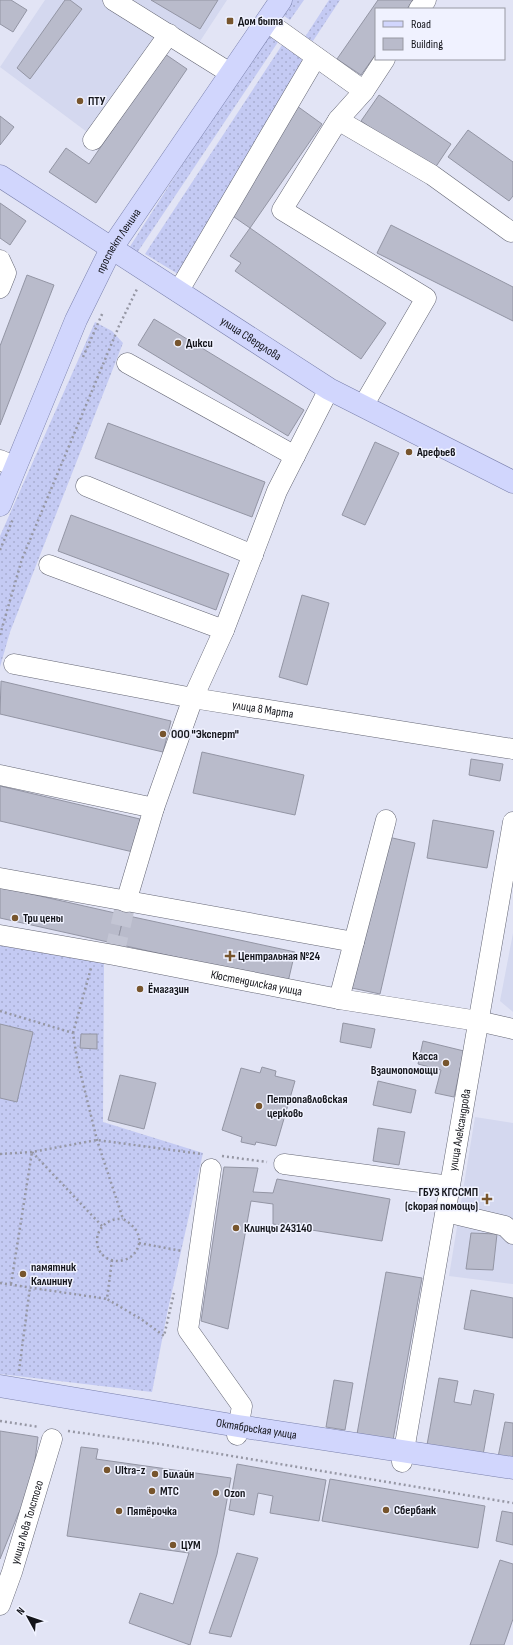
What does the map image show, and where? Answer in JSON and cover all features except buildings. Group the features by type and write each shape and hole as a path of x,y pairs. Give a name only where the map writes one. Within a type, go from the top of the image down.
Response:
{"main road":[{"name":"проспект Ленина","path":"8,509 8,464 111,249 230,72 281,0"},
{"name":"улица Свердлова","path":"0,176 329,389 513,482"},
{"name":"Октябрьская улица","path":"9,1381 237,1430"},
{"name":"Октябрьская улица","path":"0,1399 237,1430 403,1457 513,1480"},
{"name":"Октябрьская улица","path":"403,1457 513,1468"}],"street":[{"path":"113,0 230,72"},
{"path":"420,8 426,0"},
{"path":"266,20 364,91"},
{"path":"93,140 169,34"},
{"path":"178,292 316,57"},
{"path":"363,406 426,298 282,210 338,120 364,91 384,60"},
{"path":"338,120 432,175 511,232"},
{"path":"0,260 6,273 0,288"},
{"path":"127,363 295,456"},
{"path":"126,902 154,808 193,698 224,630 277,491 329,389"},
{"path":"86,486 252,555"},
{"path":"49,565 224,630"},
{"name":"улица 8 Марта","path":"14,664 193,698 513,749"},
{"path":"0,775 154,808"},
{"path":"339,999 386,820"},
{"name":"улица Александрова","path":"403,1457 513,822"},
{"path":"0,878 126,902 354,942"},
{"name":"Кюстендилская улица","path":"0,935 96,951 339,999 478,1021 513,1029"},
{"path":"211,1160 188,1330 242,1406 237,1430"},
{"path":"284,1164 450,1186"},
{"path":"446,1212 505,1226 513,1234"},
{"name":"улица Льва Толстого","path":"0,1605 12,1572 53,1432"}],"path":[{"path":"0,635 22,559 116,333 140,282"},
{"path":"81,360 103,310"},
{"path":"0,550 8,509"},
{"path":"96,951 73,1033 77,1059 97,1140 123,1219"},
{"path":"0,1011 73,1033"},
{"path":"0,1154 32,1152 97,1140 211,1160 284,1164"},
{"path":"32,1152 102,1226"},
{"path":"12,1284 32,1152"},
{"path":"116,1218 123,1219 132,1223 138,1232 139,1243 131,1256 120,1261 112,1260 106,1257 99,1249 97,1243 98,1234 102,1226 109,1220 116,1218"},
{"path":"139,1243 184,1251"},
{"path":"107,1299 112,1260"},
{"path":"0,1283 107,1299 141,1319 164,1336"},
{"path":"9,1381 30,1287"},
{"path":"0,1421 53,1432 160,1444 513,1503"}],"shaded area":[{"name":"ПТУ","path":"45,0 227,0 189,58 160,39 91,135 0,67"},
{"path":"291,0 304,0 290,20 281,14"},
{"path":"329,0 340,0 313,41 305,37"},
{"path":"268,31 280,39 137,253 129,248"},
{"path":"282,45 305,61 178,274 145,254"},
{"path":"95,322 112,331 123,343 10,632 0,667 0,536"},
{"path":"513,933 513,1012 500,1001"},
{"path":"0,944 104,962 103,1122 203,1153 167,1314 152,1392 0,1374"},
{"name":"ГБУЗ КГССМП (скорая помощь)","path":"475,1117 513,1123 513,1284 449,1276"}],"tunnel":[{"path":"114,955 126,902"}],"place":[{"name":"Дом быта","path":"230,21"},
{"name":"ПТУ","path":"80,101"},
{"name":"Дикси","path":"178,343"},
{"name":"Арефьев","path":"409,452"},
{"name":"ООО \"Эксперт\"","path":"163,734"},
{"name":"Три цены","path":"15,918"},
{"name":"Центральная №24","path":"230,956"},
{"name":"Ёмагазин","path":"140,989"},
{"name":"Касса Взаимопомощи","path":"446,1063"},
{"name":"Петропавловская церковь","path":"259,1106"},
{"name":"ГБУЗ КГССМП (скорая помощь)","path":"487,1199"},
{"name":"Клинцы 243140","path":"236,1228"},
{"name":"памятник Калинину","path":"23,1274"},
{"name":"Ultra-z","path":"107,1470"},
{"name":"Билайн","path":"155,1474"},
{"name":"МТС","path":"152,1491"},
{"name":"Ozon","path":"216,1493"},
{"name":"Сбербанк","path":"386,1510"},
{"name":"Пятёрочка","path":"119,1511"},
{"name":"ЦУМ","path":"173,1545"}]}
